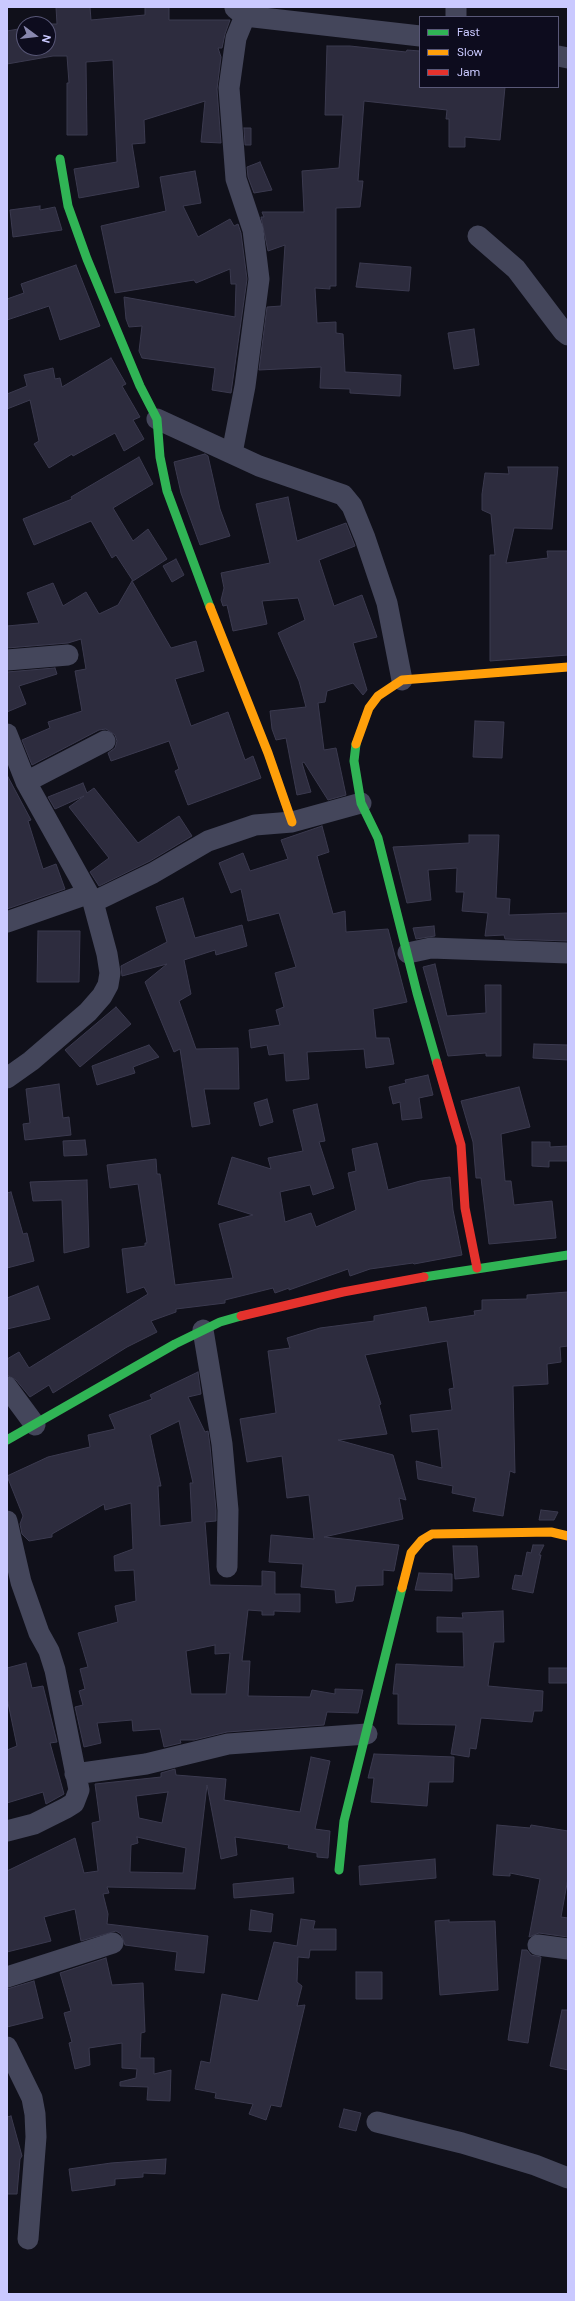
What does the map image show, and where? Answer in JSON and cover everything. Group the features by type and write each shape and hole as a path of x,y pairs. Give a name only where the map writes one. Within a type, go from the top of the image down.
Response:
{"street":[{"path":"232,453 247,372 259,278 253,230 236,179 229,88 239,12 419,36"},
{"path":"60,159 68,206 85,252 140,386 157,419 160,457 167,491 204,592 268,753 292,822"},
{"path":"478,236 516,268 563,331 568,335"},
{"path":"157,419 298,481 343,495 352,506 365,538 387,604 402,680"},
{"path":"7,660 68,655"},
{"path":"478,1268 465,1208 461,1145 416,993 408,953 394,908 378,838 361,802 354,761 356,739 361,724 378,696 402,680 568,667"},
{"path":"7,734 26,782 90,898 107,954 110,973 108,985 102,996 88,1012 31,1061 7,1078"},
{"path":"26,782 105,740"},
{"path":"7,922 90,898 153,872 208,841 254,825 292,822 361,802"},
{"path":"408,953 431,948 568,953"},
{"path":"7,1440 203,1330 220,1322 272,1308 478,1268 568,1255"},
{"path":"203,1330 222,1444 228,1510 227,1567"},
{"path":"7,1387 35,1424"},
{"path":"7,1521 21,1582 39,1633 49,1651 55,1670 79,1790 74,1803 34,1824 7,1831"},
{"path":"339,1870 344,1821 367,1734 411,1553 422,1540 432,1534 551,1532 568,1536"},
{"path":"75,1774 146,1764 228,1744 367,1734"},
{"path":"7,1977 113,1943"},
{"path":"538,1945 568,1949"},
{"path":"7,2047 32,2098 36,2114 36,2137 28,2239"},
{"path":"377,2122 462,2143 535,2165 568,2178"}],"building":[{"path":"56,7 90,7 91,20 145,15 145,7 169,7 169,20 230,20 222,48 218,48 221,57 217,89 221,143 201,142 205,101 144,120 145,143 132,144 139,187 79,198 74,169 117,162 113,60 86,62 87,135 67,135 67,83 69,83 67,56 56,56"},
{"path":"16,29 16,56 53,56 7,64 7,31"},
{"path":"327,46 350,46 406,52 407,50 419,51 419,88 505,88 500,140 465,137 465,147 449,147 449,119 446,119 447,110 364,101 358,181 363,181 360,207 336,208 336,286 330,286 330,289 315,288 317,323 336,322 336,333 343,334 345,372 401,375 400,396 350,393 350,389 320,388 321,367 259,370 267,307 281,306 285,245 268,251 261,217 264,217 262,212 304,212 302,171 339,168 343,115 325,115"},
{"path":"244,128 251,128 251,145 245,145"},
{"path":"260,162 272,190 254,193 248,177 247,167"},
{"path":"195,171 201,203 183,206 198,237 230,219 234,226 238,224 241,233 247,279 231,393 212,390 215,368 142,358 139,351 142,326 129,327 126,319 124,297 235,317 236,284 231,284 230,269 196,283 194,280 115,293 101,226 166,211 160,177"},
{"path":"40,206 40,210 55,207 62,230 13,237 10,210"},
{"path":"360,263 411,267 409,291 356,287"},
{"path":"76,265 100,326 60,340 49,306 7,320 7,299 24,293 21,284"},
{"path":"474,329 479,365 454,369 448,333"},
{"path":"111,358 126,384 122,386 140,417 133,420 144,439 124,451 115,433 73,456 72,454 49,468 34,444 39,441 30,400 7,409 7,394 27,386 24,375 53,368 55,379 60,378 62,387"},
{"path":"205,454 208,456 220,509 230,536 200,545 181,493 174,462"},
{"path":"139,457 153,484 113,508 133,541 148,529 167,559 133,581 116,555 112,558 91,521 34,545 23,519 72,499 71,497"},
{"path":"508,467 558,467 552,529 514,528 506,563 548,558 547,551 568,551 568,655 490,661 490,555 495,555 491,514 482,510 482,494 485,473 509,474"},
{"path":"288,497 297,541 346,523 355,546 319,560 334,606 362,595 377,637 353,643 367,690 363,695 353,683 327,691 325,702 318,703 324,750 336,748 346,795 328,800 304,762 302,763 311,792 297,795 286,738 276,740 272,729 270,711 306,707 299,681 278,633 305,620 298,598 262,601 267,624 233,631 227,605 223,606 221,600 224,588 221,573 270,563 256,504"},
{"path":"176,559 184,575 172,582 163,566"},
{"path":"132,581 171,648 196,641 204,671 175,679 191,726 228,712 245,760 253,756 261,778 188,805 175,771 179,769 169,741 111,761 108,753 115,748 117,741 115,735 106,729 99,730 32,765 22,740 50,728 48,722 82,711 75,671 86,669 81,639 68,643 7,648 7,626 39,623 27,593 53,583 63,606 86,592 99,614 118,605"},
{"path":"55,668 57,674 19,686 26,704 7,712 7,672"},
{"path":"475,721 504,722 502,758 473,757"},
{"path":"7,775 31,820 28,821 43,869 56,864 65,889 7,909"},
{"path":"83,783 87,793 94,788 138,843 179,816 192,836 150,861 99,886 90,872 109,858 69,807 84,796 55,809 48,797"},
{"path":"322,826 329,852 317,856 333,914 345,911 346,932 388,929 407,1002 373,1009 376,1038 389,1038 394,1064 366,1068 364,1049 307,1052 309,1079 286,1081 284,1053 269,1055 267,1045 251,1048 249,1030 280,1025 276,1010 284,1007 275,973 296,967 279,913 248,921 241,889 231,893 219,863 243,853 250,871 288,859 281,840"},
{"path":"469,835 499,835 496,898 510,899 509,915 568,913 568,941 505,939 504,935 485,936 488,913 462,911 464,892 456,892 457,868 428,870 431,900 407,903 393,847 469,843"},
{"path":"183,898 195,938 242,925 247,946 216,955 215,950 184,960 191,994 179,1001 196,1049 238,1048 239,1089 204,1089 210,1124 192,1127 180,1049 174,1052 145,982 167,964 122,976 121,966 167,942 156,907"},
{"path":"434,926 435,936 416,939 413,928"},
{"path":"38,931 80,931 79,982 37,982"},
{"path":"435,964 447,1016 486,1013 485,985 501,985 501,1056 486,1056 486,1053 448,1056 423,967"},
{"path":"116,1007 131,1024 80,1067 65,1050"},
{"path":"534,1044 568,1045 568,1060 533,1058"},
{"path":"149,1045 159,1057 133,1067 135,1073 97,1085 92,1066"},
{"path":"428,1075 433,1095 419,1098 422,1118 402,1120 400,1102 393,1104 389,1087 406,1083 405,1080"},
{"path":"59,1084 63,1118 69,1117 71,1135 25,1140 23,1124 30,1123 26,1089"},
{"path":"519,1087 530,1127 501,1134 505,1181 511,1181 514,1205 552,1201 556,1238 489,1244 481,1178 476,1178 473,1142 461,1101"},
{"path":"267,1099 273,1122 260,1126 254,1103"},
{"path":"317,1104 325,1141 319,1142 334,1188 313,1195 310,1185 280,1192 285,1222 311,1213 316,1227 356,1210 348,1173 356,1171 352,1149 377,1143 388,1190 420,1181 450,1177 453,1210 462,1255 414,1264 370,1269 350,1276 348,1269 289,1290 289,1288 275,1293 273,1288 225,1300 225,1303 176,1309 176,1312 151,1321 157,1332 127,1347 53,1393 49,1385 30,1397 16,1380 7,1375 7,1359 19,1352 29,1368 148,1294 144,1287 127,1293 122,1249 145,1246 145,1243 147,1243 138,1184 110,1188 107,1165 156,1159 157,1174 160,1174 175,1285 233,1278 219,1224 253,1215 218,1204 232,1157 271,1169 268,1158 303,1151 293,1110"},
{"path":"85,1140 87,1155 64,1156 63,1141"},
{"path":"532,1142 550,1142 550,1147 568,1146 568,1161 549,1161 549,1167 532,1166"},
{"path":"87,1180 89,1247 64,1253 62,1200 33,1201 30,1182"},
{"path":"11,1192 23,1234 27,1233 34,1261 7,1268 7,1193"},
{"path":"38,1286 50,1319 7,1329 7,1298"},
{"path":"568,1292 568,1346 560,1347 561,1362 547,1364 548,1384 513,1386 515,1473 510,1471 503,1516 473,1511 476,1498 452,1493 453,1486 418,1479 416,1461 442,1468 438,1429 412,1432 410,1415 452,1410 449,1389 454,1388 447,1341 365,1355 381,1404 379,1405 387,1434 338,1440 393,1455 406,1500 399,1498 403,1519 324,1537 399,1545 394,1571 383,1570 383,1585 356,1586 353,1601 336,1603 335,1590 301,1587 303,1564 269,1562 271,1535 314,1539 309,1495 287,1498 282,1456 247,1462 240,1419 276,1413 268,1351 290,1348 287,1338 320,1328 374,1321 374,1316 426,1307 429,1322 475,1315 474,1311 482,1310 482,1300 527,1299 527,1295"},
{"path":"198,1372 201,1394 188,1397 205,1432 208,1431 210,1446 216,1521 205,1522 210,1585 262,1586 262,1571 275,1572 275,1594 300,1594 300,1612 274,1611 274,1615 262,1615 262,1611 248,1610 242,1661 250,1661 248,1696 310,1697 312,1690 335,1694 335,1689 363,1690 358,1713 327,1712 324,1725 227,1732 194,1740 180,1740 181,1743 164,1747 160,1729 133,1731 132,1720 97,1723 101,1743 84,1747 75,1707 83,1705 79,1691 85,1689 80,1669 88,1667 78,1633 118,1622 115,1606 136,1601 134,1570 115,1571 114,1556 133,1549 131,1503 105,1510 104,1504 52,1534 52,1537 29,1541 22,1534 20,1524 23,1516 7,1476 48,1457 90,1447 88,1435 115,1429 109,1415 152,1399 150,1395","holes":["179,1421 193,1483 190,1483 192,1522 160,1526 158,1486 161,1486 150,1435","215,1645 215,1654 230,1653 226,1694 191,1694 186,1651"]},
{"path":"541,1510 558,1512 554,1520 539,1520"},
{"path":"533,1545 544,1545 539,1555 541,1555 533,1593 512,1589 515,1575 522,1576 527,1552 531,1553"},
{"path":"453,1546 477,1546 479,1577 455,1579"},
{"path":"419,1573 452,1574 452,1591 415,1590"},
{"path":"503,1611 504,1642 494,1642 488,1686 543,1691 542,1711 534,1711 532,1722 481,1718 476,1749 470,1748 469,1757 451,1754 456,1725 398,1724 398,1694 393,1694 396,1664 464,1667 463,1632 437,1632 437,1617 463,1618 462,1613"},
{"path":"26,1663 32,1688 43,1686 57,1742 50,1743 64,1794 46,1804 43,1792 7,1803 7,1750 17,1746 7,1698 7,1668"},
{"path":"549,1668 568,1668 568,1683 549,1683"},
{"path":"374,1754 454,1757 453,1782 429,1782 427,1806 371,1802 374,1778 368,1778"},
{"path":"311,1757 330,1761 315,1829 330,1831 328,1858 317,1857 317,1853 288,1848 289,1845 235,1837 237,1855 221,1859 207,1785 195,1889 107,1887 109,1893 103,1894 108,1914 107,1924 208,1936 204,1973 175,1970 177,1952 125,1945 121,1934 116,1931 81,1941 75,1909 44,1917 51,1941 7,1952 7,1871 75,1838 84,1873 98,1871 92,1823 100,1821 95,1784 161,1777 161,1773 175,1769 176,1775 226,1779 224,1800 300,1812","holes":["168,1792 162,1823 139,1818 136,1796","137,1837 186,1848 183,1873 130,1872 131,1845 138,1843"]},
{"path":"497,1825 530,1828 531,1825 568,1831 568,1878 561,1917 568,1918 568,1937 539,1933 529,1937 540,1879 510,1873 510,1876 493,1875"},
{"path":"435,1859 436,1878 360,1885 359,1866"},
{"path":"293,1878 294,1893 234,1898 233,1884"},
{"path":"251,1910 273,1914 271,1932 249,1930"},
{"path":"301,1919 315,1921 313,1929 336,1929 336,1950 310,1950 309,1958 298,1957 297,1982 302,1986 297,2006 305,2005 281,2107 271,2105 266,2120 249,2114 253,2104 215,2098 216,2093 195,2089 201,2061 210,2063 222,1994 258,2001 274,1942 297,1946"},
{"path":"449,1920 449,1922 495,1921 498,1990 440,1995 435,1921"},
{"path":"522,1950 527,1950 531,1955 541,1957 528,2043 508,2040"},
{"path":"106,1958 112,1985 143,1983 145,2032 141,2033 140,2058 154,2058 154,2074 171,2070 170,2101 147,2100 148,2087 120,2086 120,2082 136,2078 137,2069 122,2068 122,2043 89,2048 90,2065 75,2069 69,2043 72,2042 64,2013 71,2011 60,1973"},
{"path":"356,1972 382,1972 382,1999 356,1999"},
{"path":"34,1981 43,2018 7,2027 7,1989"},
{"path":"562,2010 568,2010 568,2070 550,2066"},
{"path":"344,2109 361,2113 356,2131 339,2127"},
{"path":"11,2116 22,2156 20,2159 17,2194 7,2194 7,2117"},
{"path":"166,2159 165,2174 143,2173 143,2177 115,2179 115,2185 72,2191 69,2169 111,2163"}],"traffic: fast":[{"path":"60,159 68,206 87,259 140,386 157,419 160,457 167,491 210,607"},
{"path":"356,744 354,761 361,803 378,838 417,993 437,1063"},
{"path":"424,1277 568,1255"},
{"path":"7,1440 175,1344 220,1322 241,1316"},
{"path":"339,1870 344,1821 402,1588"}],"traffic: slow":[{"path":"210,607 268,753 292,822"},
{"path":"356,744 369,708 378,696 402,680 568,667"},
{"path":"402,1588 411,1553 422,1540 432,1534 551,1532 568,1536"}],"traffic: jam":[{"path":"437,1063 461,1145 465,1208 477,1268"},
{"path":"241,1316 343,1292 424,1277"}]}
